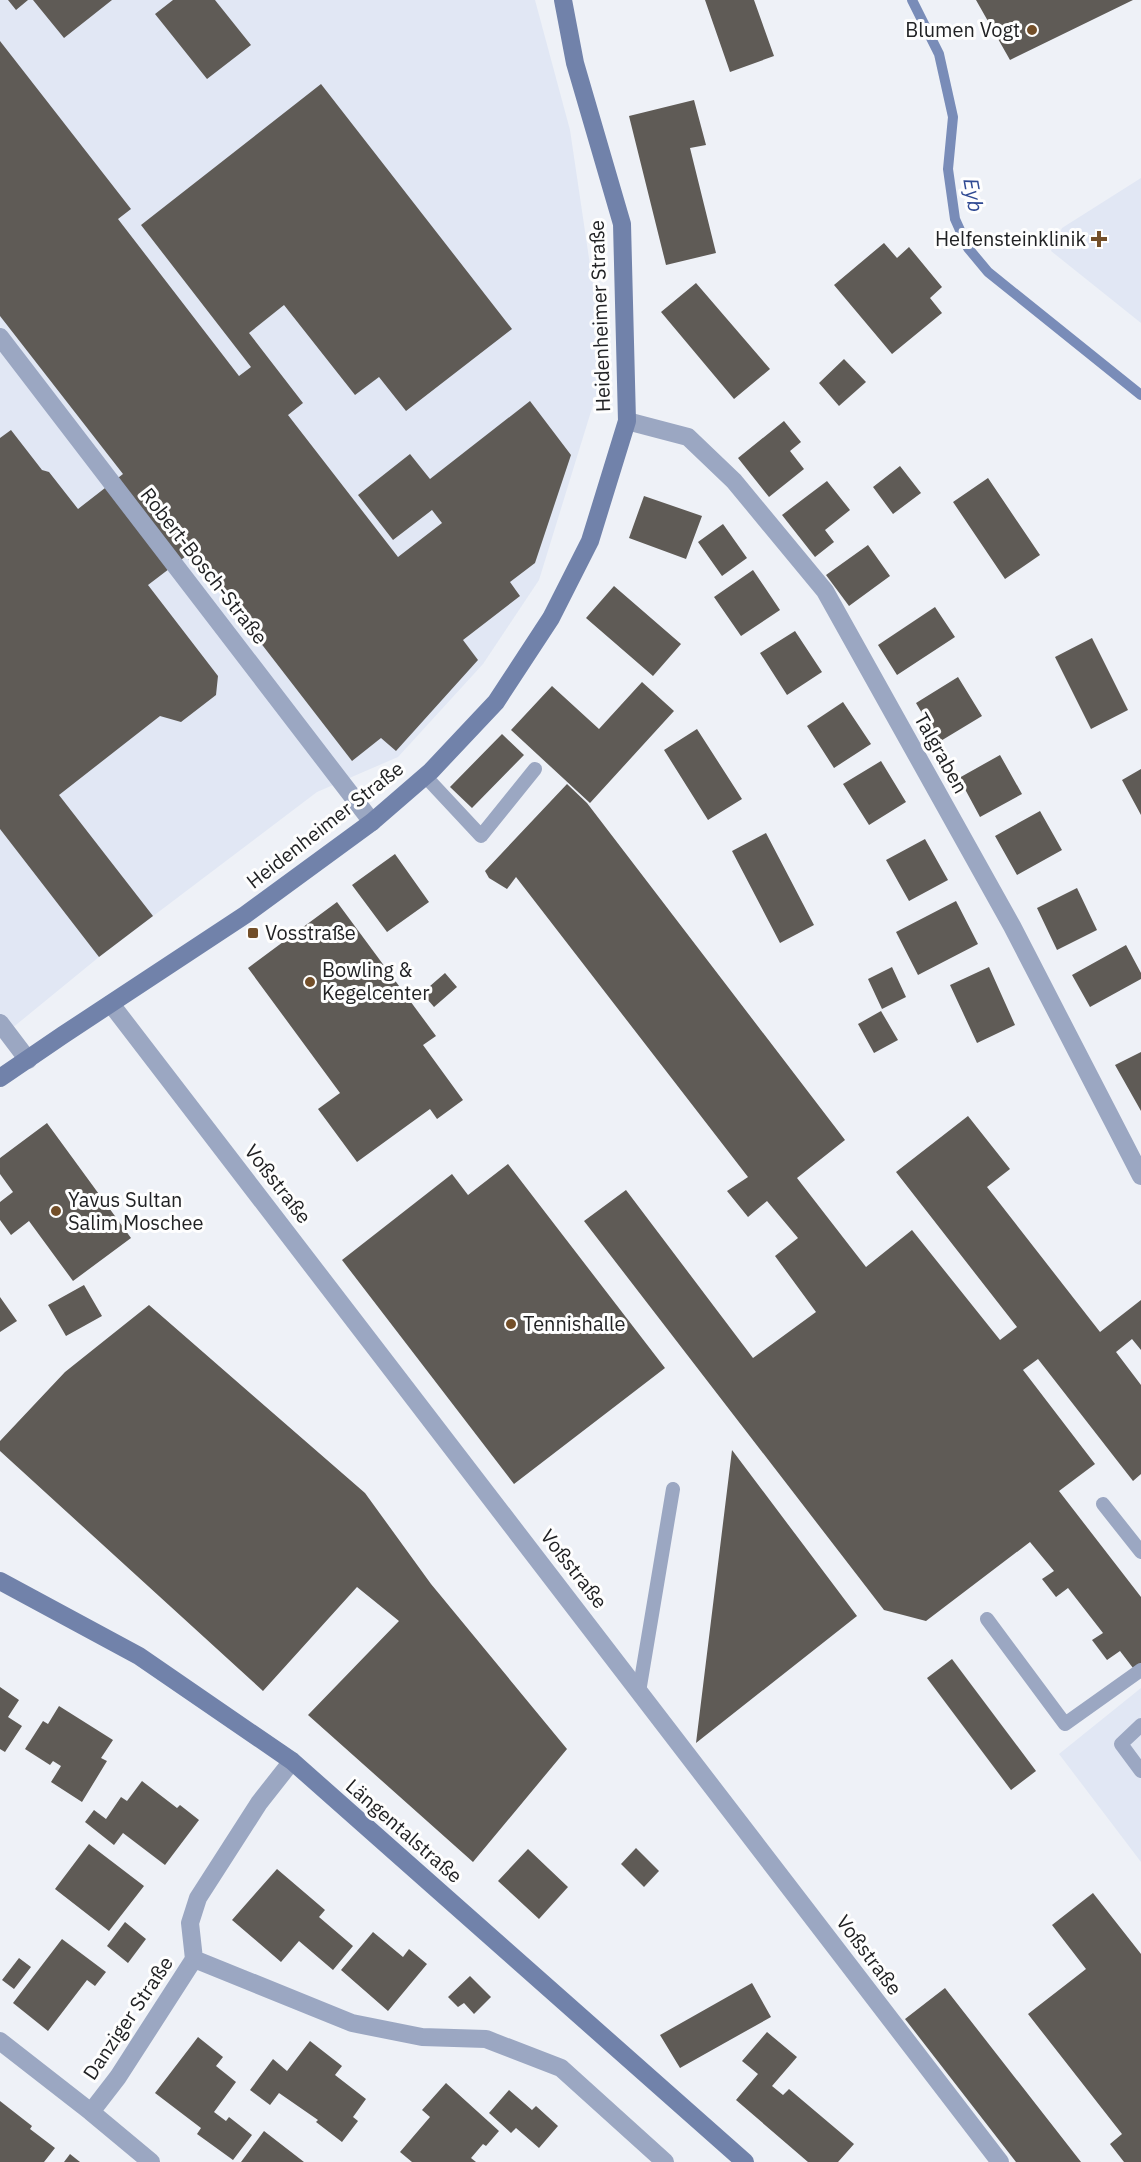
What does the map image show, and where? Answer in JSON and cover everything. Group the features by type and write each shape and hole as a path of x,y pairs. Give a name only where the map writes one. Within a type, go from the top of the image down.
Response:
{"street":[{"name":"Heidenheimer Straße","path":"0,1078 245,915 372,822 425,776 496,702 551,618 590,541 627,420 622,224 575,63 563,0"},
{"name":"Robert-Bosch-Straße","path":"0,337 372,822"},
{"name":"Talgraben","path":"627,420 688,437 734,481 825,591 1012,926 1141,1176"},
{"name":"Voßstraße","path":"111,1004 1000,2162"},
{"path":"0,1023 28,1060"},
{"name":"Längentalstraße","path":"0,1581 139,1656 292,1761 744,2162"},
{"name":"Danziger Straße","path":"91,2112 118,2077 194,1959 190,1923 198,1898 259,1803 292,1761"},
{"path":"194,1959 352,2024 422,2037 486,2039 561,2068 665,2162"},
{"name":"Danziger Straße","path":"0,2041 151,2162"}],"lane":[{"path":"425,776 481,836 535,769"},
{"path":"639,1692 673,1489"},
{"path":"1103,1504 1141,1552"},
{"path":"987,1619 1065,1724 1141,1670"},
{"path":"1141,1725 1121,1744 1141,1771"}],"shaded area":[{"path":"0,0 535,0 570,130 605,366 539,580 483,664 398,757 317,792 99,957 0,1038"},
{"name":"Helfensteinklinik","path":"1141,178 1141,323 1051,251 1062,228"},
{"path":"1141,1688 1141,1862 1059,1754"}],"building":[{"path":"8,0 28,0 16,10"},
{"path":"33,0 112,0 64,38"},
{"path":"173,0 215,0 251,45 207,79 155,14"},
{"path":"705,0 754,0 774,56 730,72"},
{"name":"Blumen Vogt","path":"976,0 1133,0 1010,60"},
{"path":"0,41 131,209 118,219 239,376 251,367 141,225 321,84 512,329 406,411 379,377 355,395 284,305 249,333 303,403 288,415 398,557 442,523 432,510 393,540 358,495 410,454 430,479 530,401 571,455 535,563 510,582 520,596 463,640 478,660 396,751 381,738 352,761 198,562 193,565 186,556 148,585 218,676 216,695 181,722 160,716 59,795 153,916 99,957 0,829 0,438 11,430 42,470 49,472 78,509 123,474 0,316"},
{"path":"694,100 706,145 690,148 716,253 666,265 629,116"},
{"path":"884,243 897,258 909,247 942,287 930,298 942,313 892,354 834,285"},
{"path":"696,283 770,369 734,399 661,312"},
{"path":"844,359 866,382 839,406 819,383"},
{"path":"784,421 801,442 790,451 804,469 769,497 738,458"},
{"path":"900,466 921,493 893,514 873,487"},
{"path":"988,478 1040,555 1005,579 953,502"},
{"path":"827,481 850,510 825,530 834,542 815,557 782,515"},
{"path":"644,496 702,516 686,559 629,538"},
{"path":"723,524 747,558 722,576 698,542"},
{"path":"868,545 890,576 849,606 826,575"},
{"path":"753,570 780,610 741,636 714,597"},
{"path":"614,586 681,644 653,676 586,618"},
{"path":"935,607 955,637 897,675 878,645"},
{"path":"795,631 822,672 787,695 760,653"},
{"path":"1092,638 1128,710 1091,729 1055,657"},
{"path":"958,677 982,716 939,742 916,703"},
{"path":"642,682 674,711 590,803 511,730 552,686 599,729"},
{"path":"843,702 871,744 834,768 807,726"},
{"path":"697,729 742,799 708,820 664,750"},
{"path":"502,734 524,755 472,808 450,787"},
{"path":"1000,755 1022,794 980,817 959,778"},
{"path":"881,761 906,802 869,825 843,784"},
{"path":"1141,769 1141,815 1122,780"},
{"path":"567,784 587,803 845,1140 797,1178 866,1267 912,1230 1000,1340 1017,1327 896,1172 968,1116 1010,1169 987,1187 1100,1332 1141,1300 1141,1350 1132,1339 1116,1352 1141,1385 1141,1474 1133,1481 1038,1359 1023,1370 1095,1464 1059,1491 1141,1597 1141,1663 1133,1668 1120,1651 1107,1660 1092,1640 1103,1633 1068,1588 1056,1597 1042,1579 1054,1571 1030,1542 926,1621 884,1610 584,1221 626,1190 753,1358 816,1312 775,1256 798,1238 767,1201 748,1217 727,1191 748,1177 516,877 507,889 489,878 485,871"},
{"path":"1040,811 1062,850 1017,875 995,836"},
{"path":"766,833 814,925 780,943 732,851"},
{"path":"925,839 948,880 909,901 886,860"},
{"path":"395,854 429,902 387,932 352,885"},
{"path":"1077,888 1097,930 1057,950 1037,908"},
{"path":"956,901 978,944 918,975 896,932"},
{"path":"337,902 436,1036 423,1045 463,1100 437,1119 430,1109 357,1162 318,1109 340,1093 248,968"},
{"path":"1126,945 1141,973 1141,979 1090,1007 1072,975"},
{"path":"892,967 906,997 882,1009 868,979"},
{"path":"989,967 1015,1025 977,1043 950,985"},
{"path":"445,973 457,987 434,1007 422,993"},
{"path":"881,1011 898,1040 874,1053 858,1024"},
{"path":"1141,1052 1141,1111 1115,1065"},
{"name":"Yavus Sultan Salim Moschee","path":"47,1123 131,1238 73,1281 29,1221 11,1235 0,1220 0,1202 13,1192 0,1174 0,1158"},
{"name":"Tennishalle","path":"508,1164 665,1368 514,1484 342,1260 452,1174 468,1195"},
{"path":"84,1285 102,1316 66,1336 48,1305"},
{"path":"0,1297 17,1321 0,1332"},
{"path":"149,1305 365,1493 431,1584 567,1749 473,1862 308,1715 399,1621 357,1587 263,1691 0,1451 0,1441 65,1372"},
{"path":"732,1450 857,1616 696,1743"},
{"path":"952,1659 1036,1771 1011,1790 927,1678"},
{"path":"0,1687 19,1700 8,1717 22,1726 5,1752 0,1749"},
{"path":"59,1706 113,1740 101,1758 107,1761 82,1802 51,1782 61,1766 53,1761 50,1765 25,1749 43,1721 48,1724"},
{"path":"142,1781 177,1808 180,1805 199,1820 165,1865 123,1833 114,1845 85,1822 94,1810 106,1819 121,1797 127,1801"},
{"path":"89,1844 144,1886 109,1931 55,1889"},
{"path":"636,1848 659,1871 644,1887 621,1864"},
{"path":"528,1849 568,1887 539,1919 498,1881"},
{"path":"277,1869 325,1910 319,1917 353,1946 333,1970 299,1941 281,1962 232,1920"},
{"path":"1093,1893 1141,1954 1141,2162 1124,2162 1110,2144 1122,2134 1028,2014 1086,1969 1052,1925"},
{"path":"125,1922 146,1939 128,1963 107,1946"},
{"path":"373,1932 403,1957 409,1949 427,1964 388,2011 341,1970"},
{"path":"62,1939 106,1972 95,1986 87,1980 48,2031 13,2003"},
{"path":"19,1958 31,1967 14,1989 2,1980"},
{"path":"470,1976 491,1997 474,2014 464,2003 458,2007 448,1997"},
{"path":"752,1983 771,2017 680,2068 660,2035"},
{"path":"945,1988 1081,2162 1016,2162 905,2019"},
{"path":"767,2032 797,2057 772,2086 783,2095 789,2089 854,2144 838,2162 808,2162 736,2100 758,2074 742,2061"},
{"path":"198,2037 223,2057 216,2066 236,2082 214,2112 226,2121 229,2117 252,2135 233,2160 197,2134 201,2128 155,2093"},
{"path":"310,2041 342,2066 335,2075 366,2099 353,2117 358,2121 342,2142 316,2122 318,2120 279,2093 270,2105 250,2090 273,2059 287,2071"},
{"path":"446,2083 499,2131 471,2158 476,2162 412,2162 400,2152 430,2117 422,2110"},
{"path":"509,2090 532,2110 536,2106 558,2126 539,2148 516,2128 511,2133 489,2113"},
{"path":"0,2101 55,2148 44,2162 0,2162"},
{"path":"264,2131 304,2162 241,2162"},
{"path":"70,2154 80,2162 64,2162"}],"waterway":[{"name":"Eyb","path":"912,0 939,54 953,117 948,169 955,219 968,248 988,272 1141,395"}],"place":[{"name":"Blumen Vogt","path":"1032,30"},
{"name":"Helfensteinklinik","path":"1099,239"},
{"name":"Vosstraße","path":"253,933"},
{"name":"Bowling & Kegelcenter","path":"310,982"},
{"name":"Yavus Sultan Salim Moschee","path":"56,1211"},
{"name":"Tennishalle","path":"511,1324"}]}
